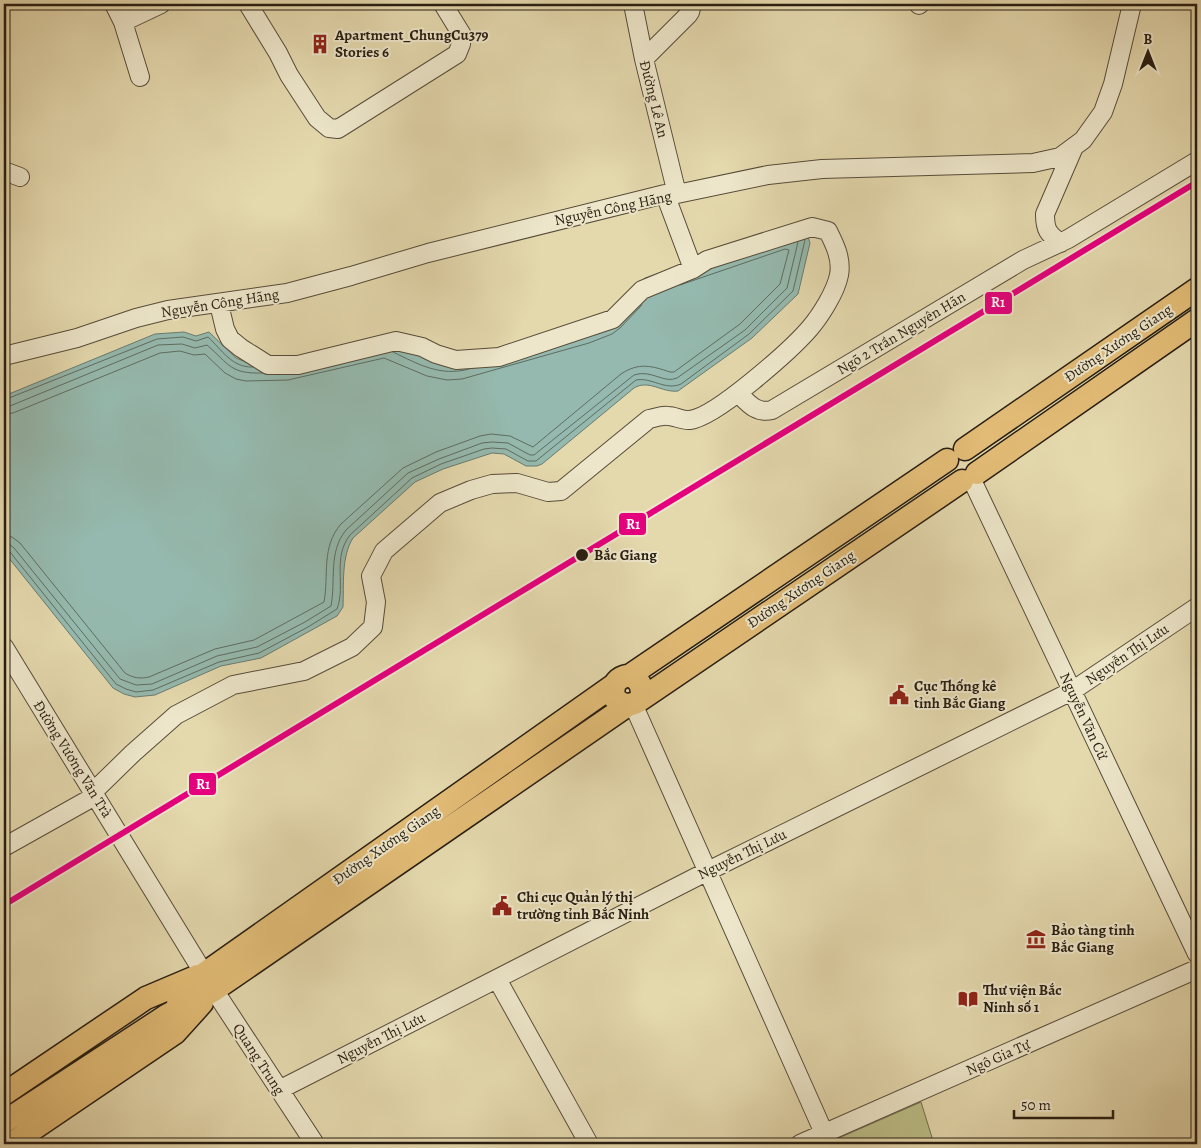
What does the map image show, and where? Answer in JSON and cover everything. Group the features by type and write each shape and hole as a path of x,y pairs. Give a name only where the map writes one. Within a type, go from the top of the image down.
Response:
{"main road":[{"name":"Đường Xương Giang","path":"4,1122 166,1016 209,982 622,680 1197,289"},
{"name":"Đường Xương Giang","path":"209,982 634,703 970,477 1197,320"},
{"path":"956,454 970,450 977,458 978,468 970,477"},
{"path":"622,680 613,695 619,703 634,703"},
{"path":"4,1094 146,998 209,982"},
{"path":"11,1144 175,1033 209,982"}],"street":[{"path":"114,4 123,22 140,77"},
{"path":"123,22 161,4"},
{"path":"248,4 289,75 317,118 329,128 338,129 457,54 462,35 443,4"},
{"name":"Đường Lê An","path":"633,4 671,194 693,269"},
{"path":"644,60 688,15 692,4"},
{"name":"Nguyễn Công Hãng","path":"4,356 77,338 136,318 168,310 287,293 436,250 671,194 768,176 822,169 1033,163 1060,157 1083,140 1103,112 1113,84 1132,4"},
{"path":"1061,243 1050,235 1045,226 1045,214 1074,146"},
{"name":"Ngõ 2 Trần Nguyên Hãn","path":"738,393 754,409 767,412 772,410 1023,260 1061,243 1197,161"},
{"path":"4,847 94,794 133,753 176,715 233,685 304,671 352,647 373,627 376,602 371,576 384,551 440,503 471,490 492,484 517,483 548,492 561,491 649,419 668,416 690,420 710,413 738,393 793,346 811,327 829,300 839,274 838,250 828,232 812,227 707,260 693,269 642,290 612,319 500,357 456,360 396,341 298,365 268,365 230,339 225,329 219,304"},
{"name":"Nguyễn Văn Cừ","path":"970,477 1197,954"},
{"name":"Nguyễn Thị Lưu","path":"279,1090 706,872 1072,691 1197,607"},
{"name":"Đường Vương Văn Trà","path":"4,647 209,982"},
{"path":"634,703 706,872 824,1133"},
{"name":"Ngô Gia Tự","path":"800,1144 1197,969"},
{"path":"497,979 588,1144"},
{"name":"Quang Trung","path":"209,982 315,1144"}],"green space":[{"path":"921,1102 934,1144 825,1144"}],"water":[{"path":"792,227 807,233 810,243 798,294 752,338 678,391 645,385 634,388 542,464 526,466 504,454 492,453 443,469 415,482 353,538 345,562 343,607 337,616 261,658 221,666 155,695 135,697 124,694 113,688 4,552 4,396 155,334 184,332 196,336 209,332 236,358 248,363 285,362 376,340 458,360 581,326 609,313 630,289 645,278"}],"transit line":[{"name":"R1","path":"4,905 1197,182"}],"place":[{"name":"Apartment_ChungCu379 Stories 6","path":"320,44"},
{"name":"Bắc Giang","path":"582,555"},
{"name":"Cục Thống kê tỉnh Bắc Giang","path":"899,695"},
{"name":"Chi cục Quản lý thị trường tỉnh Bắc Ninh","path":"502,906"},
{"name":"Bảo tàng tỉnh Bắc Giang","path":"1036,939"},
{"name":"Thư viện Bắc Ninh số 1","path":"968,999"}]}
